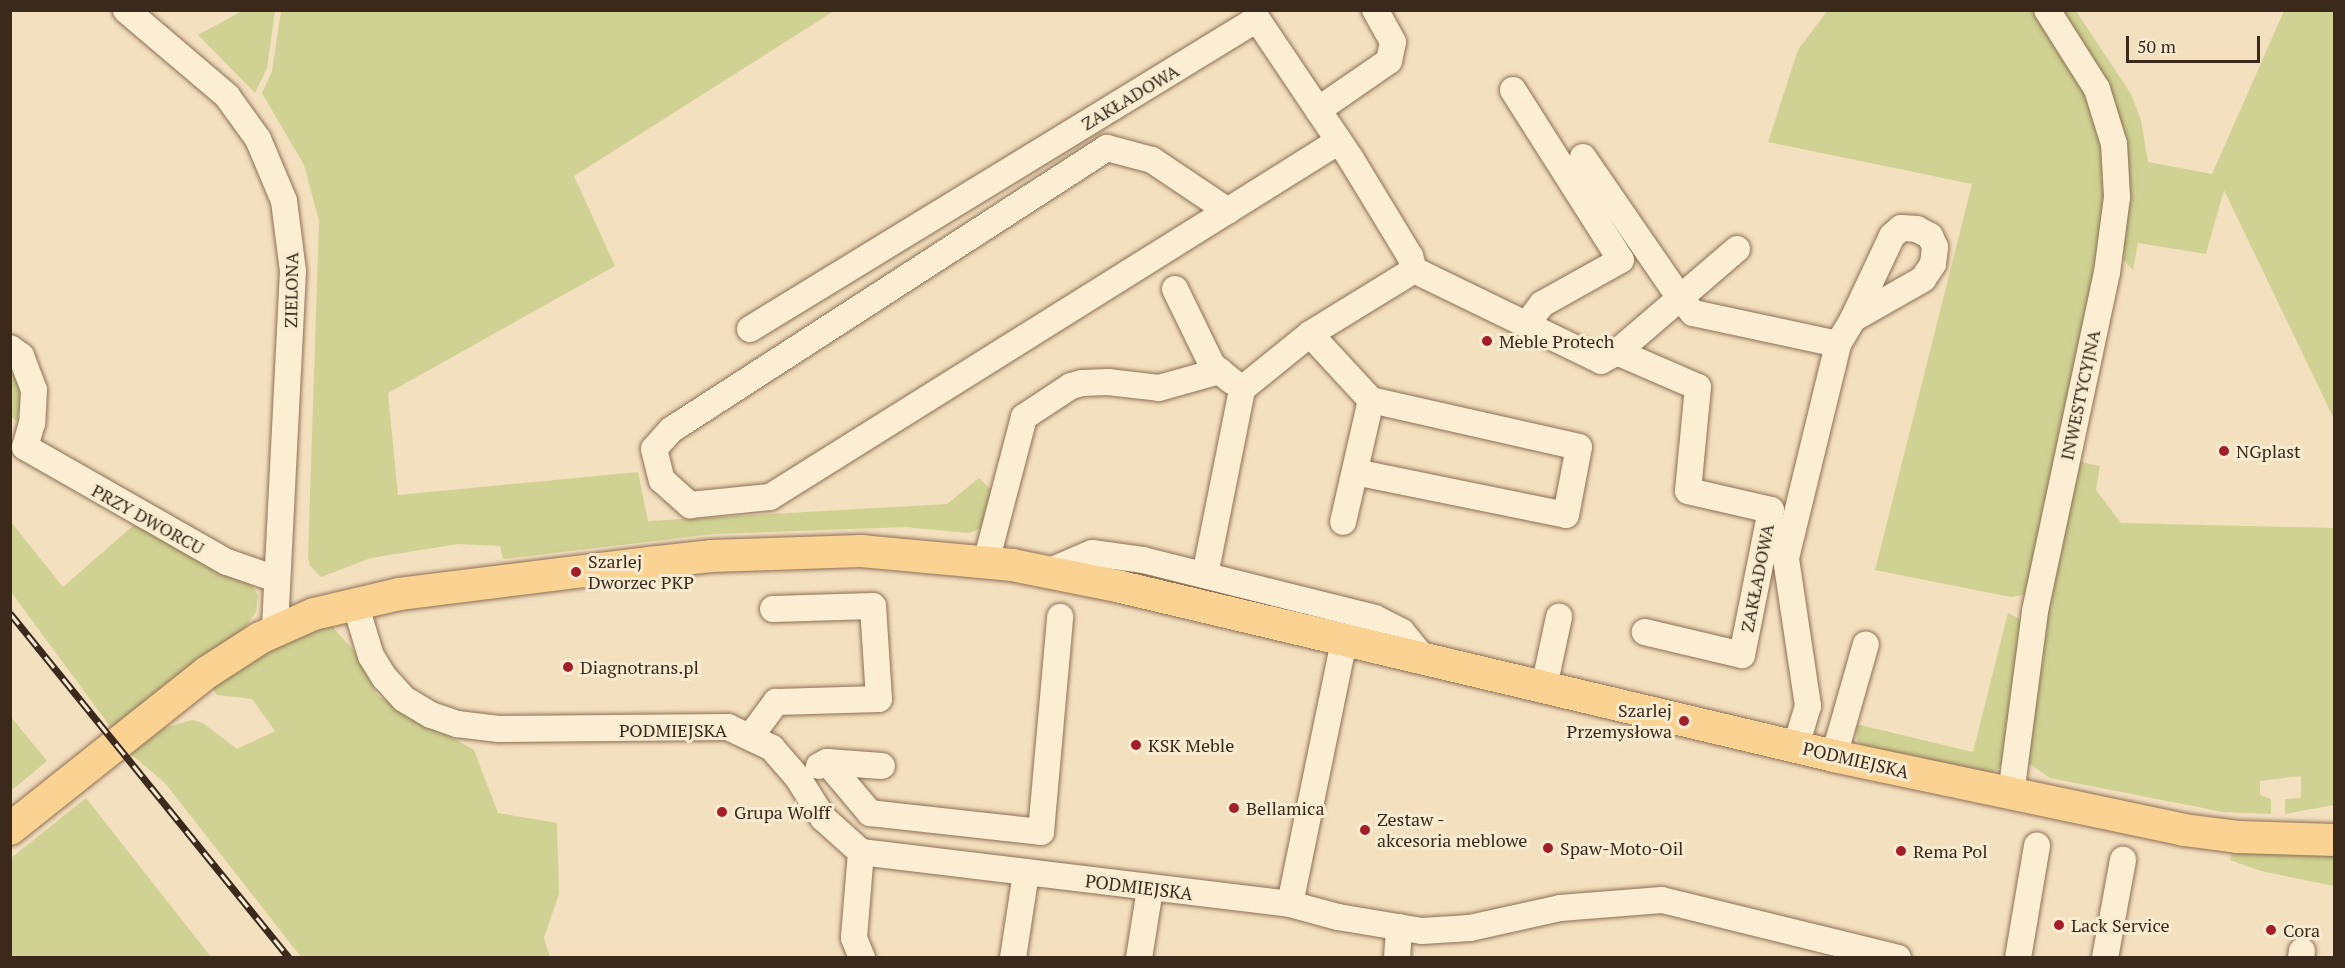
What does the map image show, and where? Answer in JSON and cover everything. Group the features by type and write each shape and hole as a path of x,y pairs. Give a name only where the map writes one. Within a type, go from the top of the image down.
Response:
{"main road":[{"name":"PODMIEJSKA","path":"10,829 206,673 275,631 355,603 399,594 711,556 861,551 986,562 1048,572 1834,756 2184,830 2334,840"},
{"name":"PODMIEJSKA","path":"2292,838 2334,824"}],"street":[{"name":"ZIELONA","path":"126,10 227,96 258,140 284,201 294,271 275,631"},
{"path":"1318,110 1389,61 1393,42 1375,10"},
{"name":"INWESTYCYJNA","path":"2012,795 2035,611 2107,273 2117,197 2114,144 2097,89 2047,10"},
{"name":"ZAKŁADOWA","path":"750,329 1263,15 1318,110 1340,141 1410,256 1414,270"},
{"path":"1513,90 1621,260 1542,304 1526,324"},
{"path":"1228,211 1152,160 1107,148 671,430 654,449 662,480 690,505 770,497 1228,211 1340,141"},
{"path":"1583,157 1680,298 1694,313 1838,344"},
{"path":"1205,575 1242,389 1310,334 1414,270 1601,361 1617,352 1737,249"},
{"path":"1175,289 1212,365 1242,389"},
{"path":"1796,746 1808,706 1786,558 1838,344 1853,320"},
{"path":"1310,334 1371,400 1579,447 1566,516 1355,472"},
{"name":"PRZY DWORCU","path":"10,348 21,356 34,390 32,423 25,447 227,562 276,579"},
{"name":"ZAKŁADOWA","path":"1617,352 1698,387 1688,491 1771,510 1742,655 1645,632"},
{"path":"986,562 1024,417 1071,386 1082,383 1108,381 1159,388 1220,371"},
{"path":"1343,522 1371,400"},
{"path":"1048,572 1081,556 1113,553 1375,618 1402,632 1424,659"},
{"name":"PODMIEJSKA","path":"355,603 371,656 385,678 404,699 457,724 511,729 728,727 772,748 798,778 823,818 861,852 1150,889 1290,904 1422,931 1470,928 1560,908 1662,900 1898,957"},
{"path":"750,737 776,702 879,699 873,606 773,609"},
{"path":"827,762 870,813 1041,832 1060,617"},
{"path":"1544,687 1559,617"},
{"path":"1290,904 1344,640"},
{"path":"1834,756 1866,644"},
{"path":"798,778 827,762 882,766"},
{"path":"2018,957 2037,846"},
{"path":"861,852 854,938 862,957"},
{"path":"2105,957 2122,860"},
{"path":"1013,957 1026,873"},
{"path":"1139,957 1150,889"},
{"path":"1397,957 1399,927"}],"green space":[{"path":"244,10 275,11 267,68 255,93 198,35"},
{"path":"281,11 834,11 574,176 615,266 388,393 398,495 638,472 648,521 947,504 979,478 995,494 982,528 969,533 905,527 714,534 503,559 500,546 458,544 371,558 321,577 310,566 308,557 319,221 304,165 262,93 272,71"},
{"path":"1827,11 2037,11 2080,76 2108,163 2106,210 2029,594 2011,597 1875,570 1972,184 1768,142 1798,50"},
{"path":"2060,11 2076,11 2131,94 2141,120 2148,162 2212,174 2284,11 2334,11 2334,419 2224,190 2206,254 2138,243 2133,270 2124,260 2121,246 2126,146 2112,92"},
{"path":"10,366 19,374 22,397 17,421 11,417"},
{"path":"2076,461 2100,466 2096,490 2121,523 2334,528 2334,805 2285,814 2285,799 2301,798 2301,776 2260,781 2260,795 2271,799 2271,814 2223,812 2050,778 2027,762 2043,626"},
{"path":"11,522 63,587 135,524 251,584 258,595 256,612 238,637 112,729 11,592"},
{"path":"2008,613 2024,621 2006,758 1998,769 1985,777 1867,753 1857,740 1856,724 1973,752"},
{"path":"330,624 354,651 378,696 474,750 498,813 557,823 559,894 544,938 550,957 301,957 165,783 131,754 164,728 192,720 203,723 237,749 275,731 252,699 217,695 212,687 273,649"},
{"path":"11,717 47,761 10,791"},
{"path":"86,798 211,957 11,957 11,858"},
{"path":"2334,850 2334,886 2261,871 2230,860 2232,853"}],"railway":[{"path":"10,613 289,958"}],"place":[{"name":"Meble Protech","path":"1487,341"},
{"name":"NGplast","path":"2224,451"},
{"name":"Szarlej Dworzec PKP","path":"576,572"},
{"name":"Diagnotrans.pl","path":"568,667"},
{"name":"Szarlej Przemysłowa","path":"1684,721"},
{"name":"KSK Meble","path":"1136,745"},
{"name":"Bellamica","path":"1234,808"},
{"name":"Grupa Wolff","path":"722,812"},
{"name":"Zestaw - akcesoria meblowe","path":"1365,830"},
{"name":"Spaw-Moto-Oil","path":"1548,848"},
{"name":"Rema Pol","path":"1901,851"},
{"name":"Lack Service","path":"2059,925"},
{"name":"Cora","path":"2271,930"}]}
